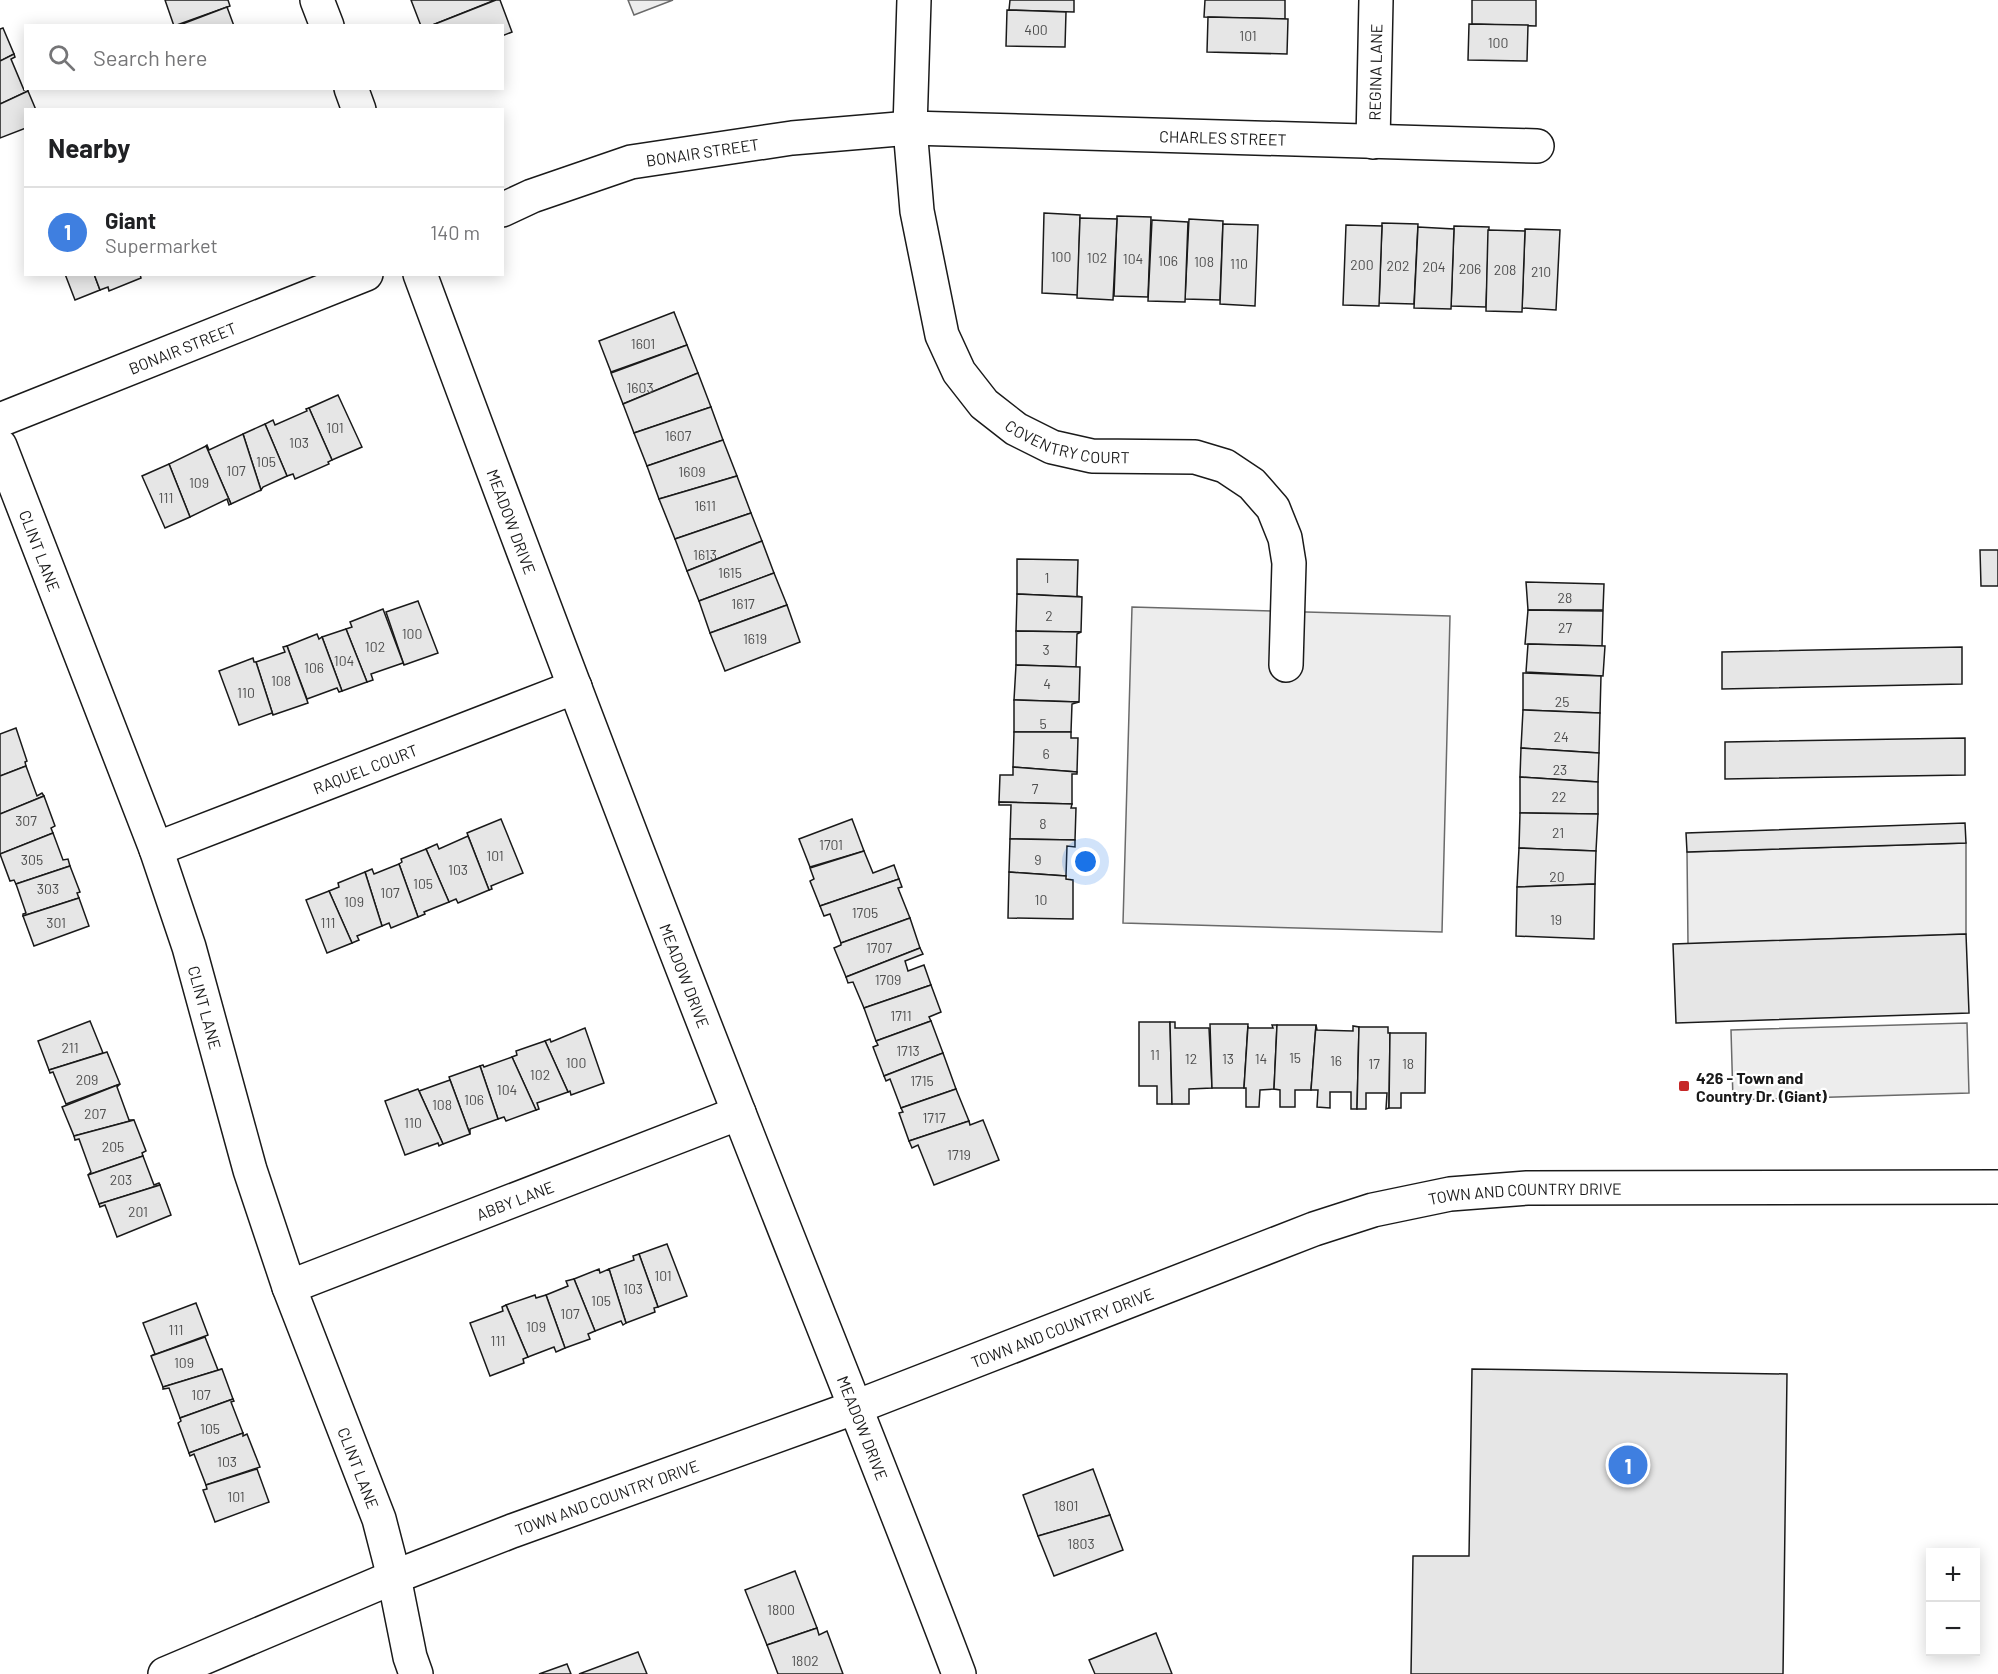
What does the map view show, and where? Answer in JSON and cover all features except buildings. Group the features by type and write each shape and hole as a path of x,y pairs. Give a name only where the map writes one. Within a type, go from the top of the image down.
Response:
{"street":[{"path":"317,0 326,24"},
{"name":"COVENTRY COURT","path":"914,0 910,129 917,211 942,335 959,372 984,404 1016,429 1052,447 1092,456 1195,457 1225,466 1252,484 1273,508 1285,538 1288,563 1286,665"},
{"name":"REGINA LANE","path":"1373,142 1376,0"},
{"path":"352,90 358,108"},
{"name":"CHARLES STREET","path":"910,129 1537,146"},
{"name":"BONAIR STREET","path":"504,209 532,196 631,162 792,138 910,129"},
{"name":"BONAIR STREET","path":"0,420 361,276"},
{"name":"MEADOW DRIVE","path":"421,276 575,687 739,1113 891,1494 959,1674"},
{"name":"CLINT LANE","path":"0,446 156,849 189,947 250,1170 289,1287 379,1519 394,1577 410,1657 416,1674"},
{"name":"RAQUEL COURT","path":"156,849 575,687"},
{"name":"ABBY LANE","path":"289,1287 739,1113"},
{"name":"TOWN AND COUNTRY DRIVE","path":"165,1674 394,1577 512,1531 856,1407 1314,1229 1373,1210 1450,1194 1527,1188 1998,1187"}],"shaded area":[{"path":"628,0 673,0 634,15"},
{"path":"1132,607 1450,616 1442,932 1123,923"},
{"path":"1966,843 1966,934 1688,944 1687,852"},
{"path":"1967,1023 1969,1093 1733,1100 1731,1030"}],"place":[{"name":"426 - Town and Country Dr. (Giant)","path":"1684,1086"},
{"name":"Giant","path":"1628,1465"}]}
